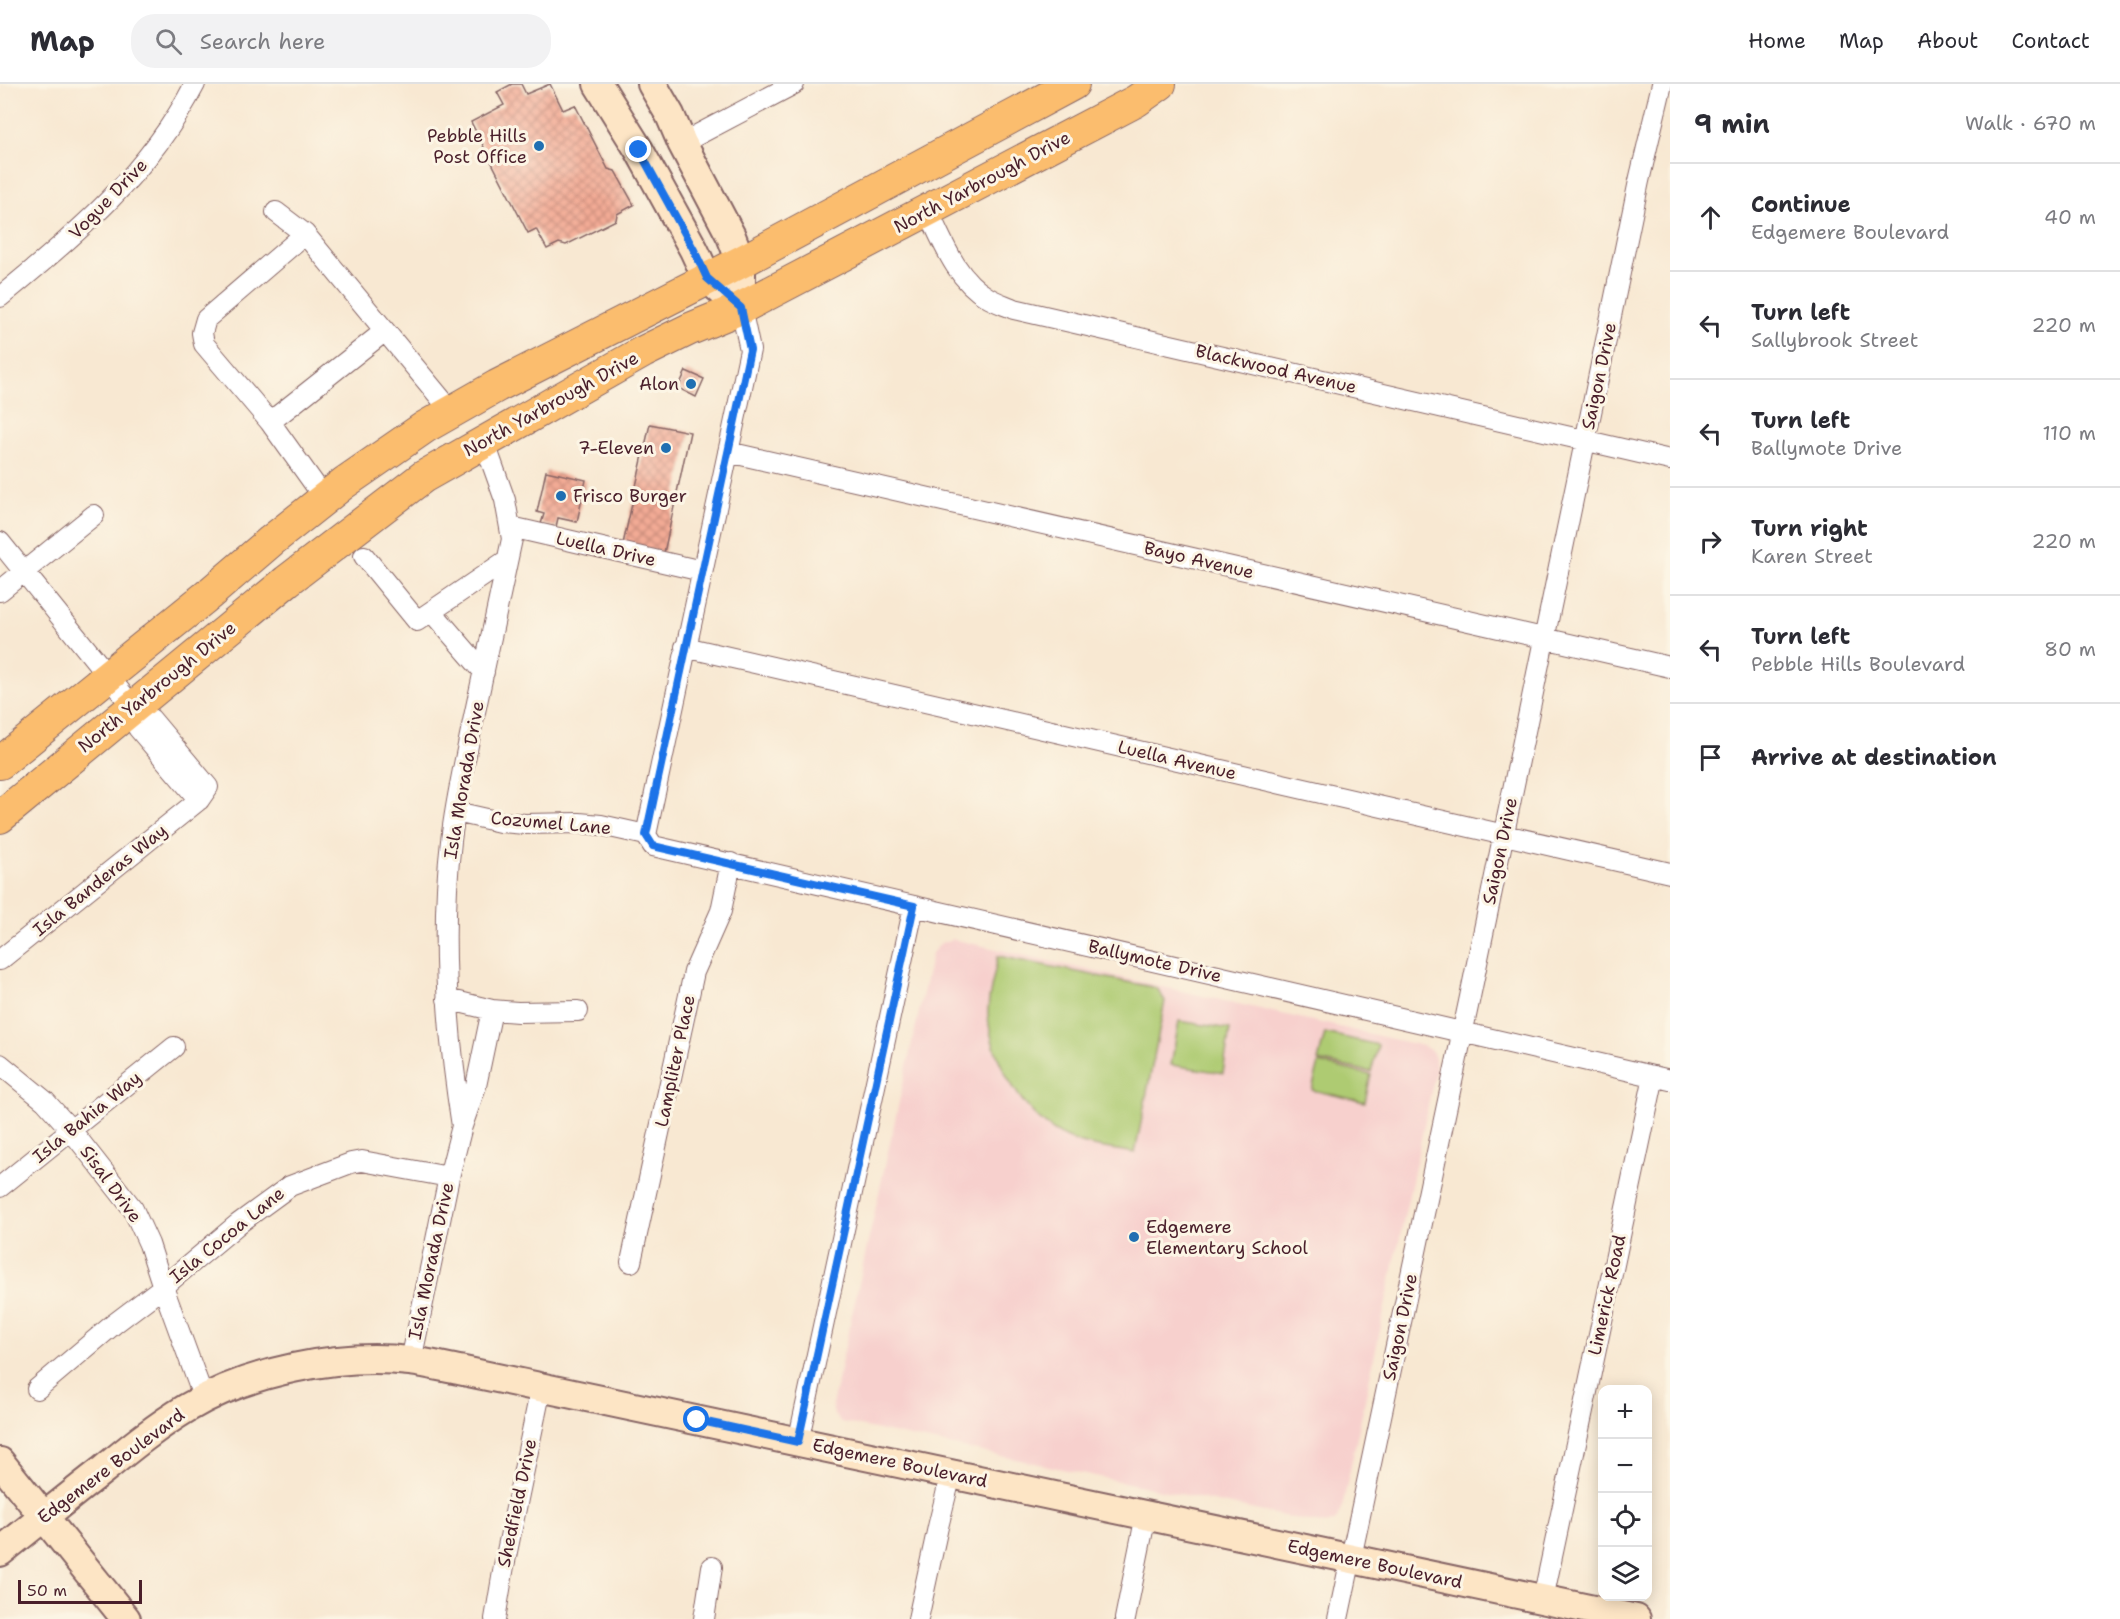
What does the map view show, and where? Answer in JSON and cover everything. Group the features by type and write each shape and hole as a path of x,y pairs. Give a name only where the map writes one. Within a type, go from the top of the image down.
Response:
{"main road":[{"path":"598,84 639,150 707,278 741,308"},
{"path":"652,84 731,236 741,262 741,308"},
{"name":"North Yarbrough Drive","path":"0,763 208,595 271,541 368,465 497,386 741,262 1073,84"},
{"name":"North Yarbrough Drive","path":"0,817 287,581 423,477 643,352 741,308 1136,101 1160,84"},
{"name":"Edgemere Boulevard","path":"0,1552 146,1436 204,1399 253,1378 325,1363 369,1360 411,1361 1351,1559 1541,1609 1636,1619"},
{"path":"0,1462 126,1619"}],"street":[{"name":"Vogue Drive","path":"0,297 89,222 121,189 156,148 177,118 195,84"},
{"path":"682,143 794,84"},
{"name":"Saigon Drive","path":"1338,1619 1639,181 1662,84"},
{"name":"Blackwood Avenue","path":"928,211 949,255 965,279 988,298 1014,309 1670,460"},
{"path":"276,212 305,234 452,412"},
{"path":"305,234 206,319 202,333 204,344 270,422 325,499"},
{"path":"646,835 750,350 741,308"},
{"path":"270,422 385,331"},
{"name":"Isla Morada Drive","path":"462,1126 453,1068 447,999 446,898 459,789 512,539 505,500 484,441"},
{"name":"Bayo Avenue","path":"728,452 1670,667"},
{"path":"0,591 94,515"},
{"name":"Luella Drive","path":"511,527 702,571"},
{"path":"0,542 133,707"},
{"path":"364,556 417,621 507,560"},
{"path":"432,612 484,672"},
{"name":"Luella Avenue","path":"685,647 1670,873"},
{"name":"Isla Banderas Way","path":"0,960 199,800 138,728 133,707"},
{"name":"Cozumel Lane","path":"456,812 500,822 579,823 601,825 646,835"},
{"name":"Ballymote Drive","path":"646,835 653,846 1662,1078"},
{"name":"Lampliter Place","path":"631,1262 694,972 721,911 731,863"},
{"path":"798,1442 914,906"},
{"path":"447,999 492,1010 578,1011"},
{"name":"Isla Morada Drive","path":"411,1361 449,1177 462,1126 476,1086 492,1010"},
{"name":"Isla Bahia Way","path":"0,1187 174,1047"},
{"name":"Sisal Drive","path":"0,1064 45,1101 71,1130 133,1209 149,1244 204,1399"},
{"name":"Limerick Road","path":"1541,1609 1662,1078"},
{"name":"Isla Cocoa Lane","path":"37,1389 238,1224 290,1186 362,1161 449,1177"},
{"name":"Shedfield Drive","path":"495,1619 541,1388"},
{"path":"918,1619 951,1474"},
{"path":"1125,1619 1146,1515"},
{"path":"704,1619 712,1568"}],"shaded area":[{"name":"Edgemere Elementary School","path":"952,939 1423,1046 1432,1051 1436,1069 1341,1512 1335,1522 1326,1525 841,1422 834,1415 832,1405 932,953 941,943"}],"green space":[{"path":"998,956 1157,988 1165,1001 1135,1153 1092,1146 1068,1138 1038,1118 1013,1087 996,1051 988,1015"},
{"path":"1179,1021 1230,1029 1223,1073 1171,1065"},
{"path":"1325,1033 1378,1045 1371,1072 1318,1061"},
{"path":"1319,1063 1371,1075 1365,1102 1312,1090"}],"building":[{"name":"Pebble Hills Post Office","path":"512,84 521,84 526,94 550,84 563,110 575,105 608,169 615,171 634,205 617,214 616,220 566,245 559,243 547,249 536,229 528,233 471,122 504,105 497,92"},
{"name":"Alon","path":"686,371 704,379 696,397 678,388"},
{"path":"650,424 690,432 664,553 623,544"},
{"name":"Frisco Burger","path":"546,471 586,480 577,522 558,518 556,527 541,524 544,514 537,512"}],"place":[{"name":"Pebble Hills Post Office","path":"539,146"},
{"name":"Alon","path":"691,384"},
{"name":"7-Eleven","path":"666,448"},
{"name":"Frisco Burger","path":"561,496"},
{"name":"Edgemere Elementary School","path":"1134,1237"}],"route":[{"path":"639,150 707,278 741,308 750,350 646,835 653,846 914,906 798,1442 697,1420"}]}
